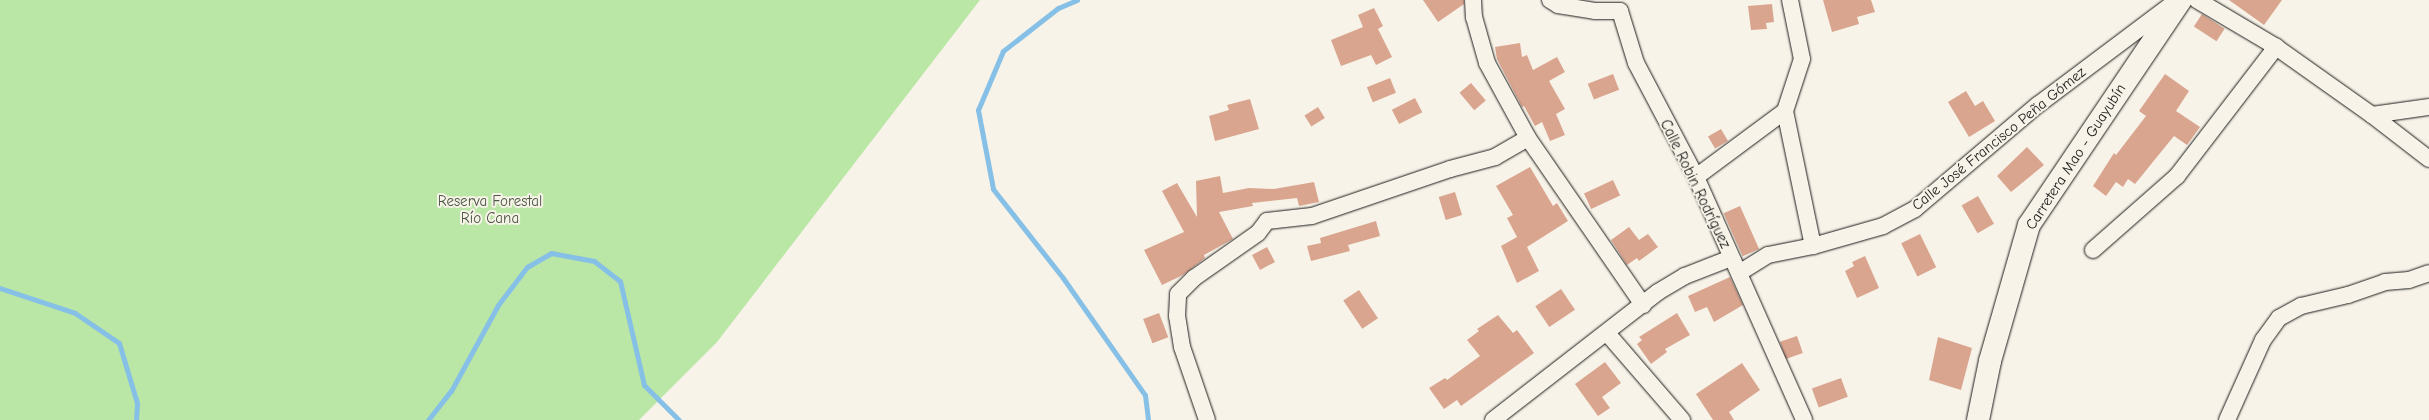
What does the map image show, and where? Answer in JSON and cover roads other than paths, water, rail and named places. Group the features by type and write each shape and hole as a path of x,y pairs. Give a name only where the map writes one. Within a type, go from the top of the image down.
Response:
{"main road":[{"name":"Carretera Mao - Guayubín","path":"1978,420 1990,361 2029,225 2181,0"}],"street":[{"path":"1473,0 1474,17 1487,63 1528,138 1643,305"},
{"name":"Calle Robin Rodríguez","path":"1550,0 1558,5 1595,11 1620,12 1636,63 1696,178 1804,420"},
{"path":"1790,0 1802,59 1785,111 1813,246"},
{"name":"Calle José Francisco Peña Gómez","path":"1739,273 1768,255 1813,246 1883,226 1915,209 2039,104 2177,0"},
{"path":"2197,0 2276,47 2372,115 2429,159"},
{"path":"2093,250 2177,176 2276,47"},
{"path":"2372,115 2429,107"},
{"path":"1696,178 1785,111"},
{"path":"1207,420 1182,347 1176,316 1178,294 1194,278 1258,233 1266,221 1312,216 1450,168 1495,157 1528,138"},
{"path":"1492,420 1607,334 1658,292 1685,276 1731,258"},
{"path":"2227,420 2263,340 2279,318 2301,306 2330,300 2385,282 2409,280 2429,273"},
{"path":"1607,334 1682,420"}],"waterway":[{"path":"1077,0 1058,8 1003,51 978,110 993,189 1063,278 1145,395 1148,420"},
{"path":"428,420 451,391 498,305 527,267 551,253 594,261 620,281 644,385 679,420"},
{"path":"0,288 75,313 119,343 137,403 136,420"}],"park label":[{"name":"Reserva Forestal Río Cana","path":"490,210"}]}
